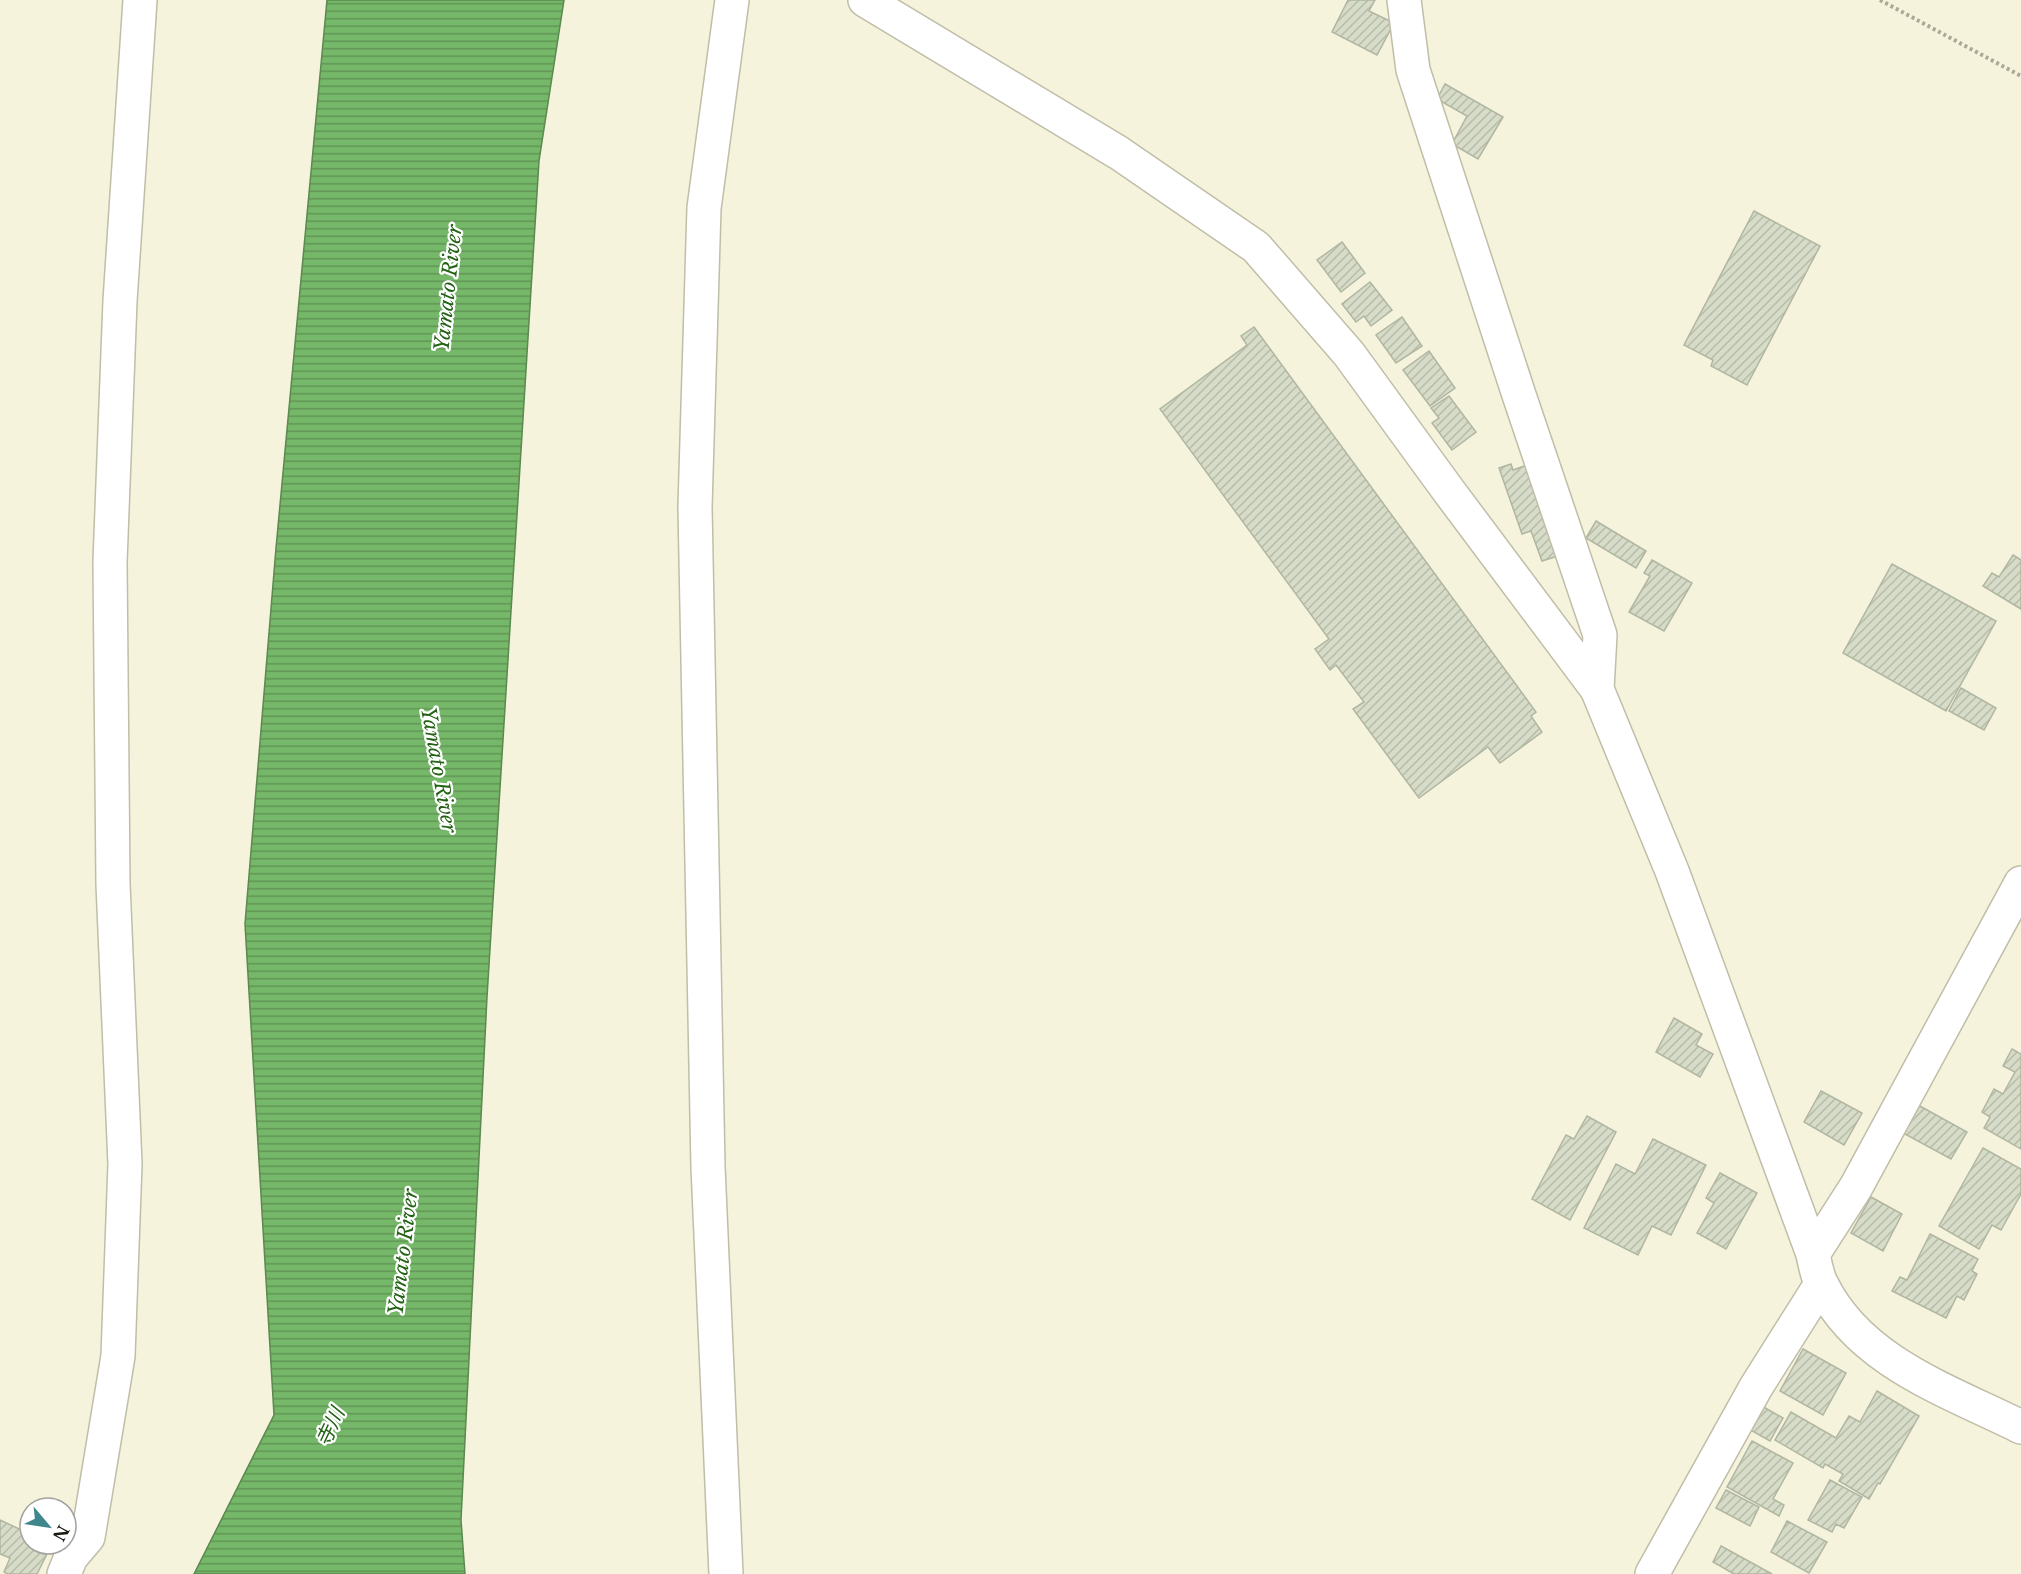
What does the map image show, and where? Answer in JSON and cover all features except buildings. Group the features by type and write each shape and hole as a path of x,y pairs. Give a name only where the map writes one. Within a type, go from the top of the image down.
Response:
{"street":[{"path":"64,1574 72,1557 88,1537 118,1356 125,1164 113,884 110,562 120,302 140,0"},
{"path":"726,1574 708,1167 695,507 704,208 732,0"},
{"path":"865,0 1119,153 1256,247 1349,354 1597,689 1672,870 1817,1269 1847,1322 1872,1346 1900,1367 2021,1427"},
{"path":"1404,0 1413,70 1600,635 1597,689"},
{"path":"1652,1574 1756,1387 1856,1187 2021,883"}],"path":[{"path":"1880,0 2021,76"}],"water":[{"path":"327,0 564,0 539,161 487,997 461,1520 465,1574 194,1574 274,1415 245,924 276,548"}],"water label":[{"name":"Yamato River","path":"448,288"},
{"name":"Yamato River","path":"439,770"},
{"name":"Yamato River","path":"403,1252"},
{"name":"寺川","path":"330,1427"}]}
